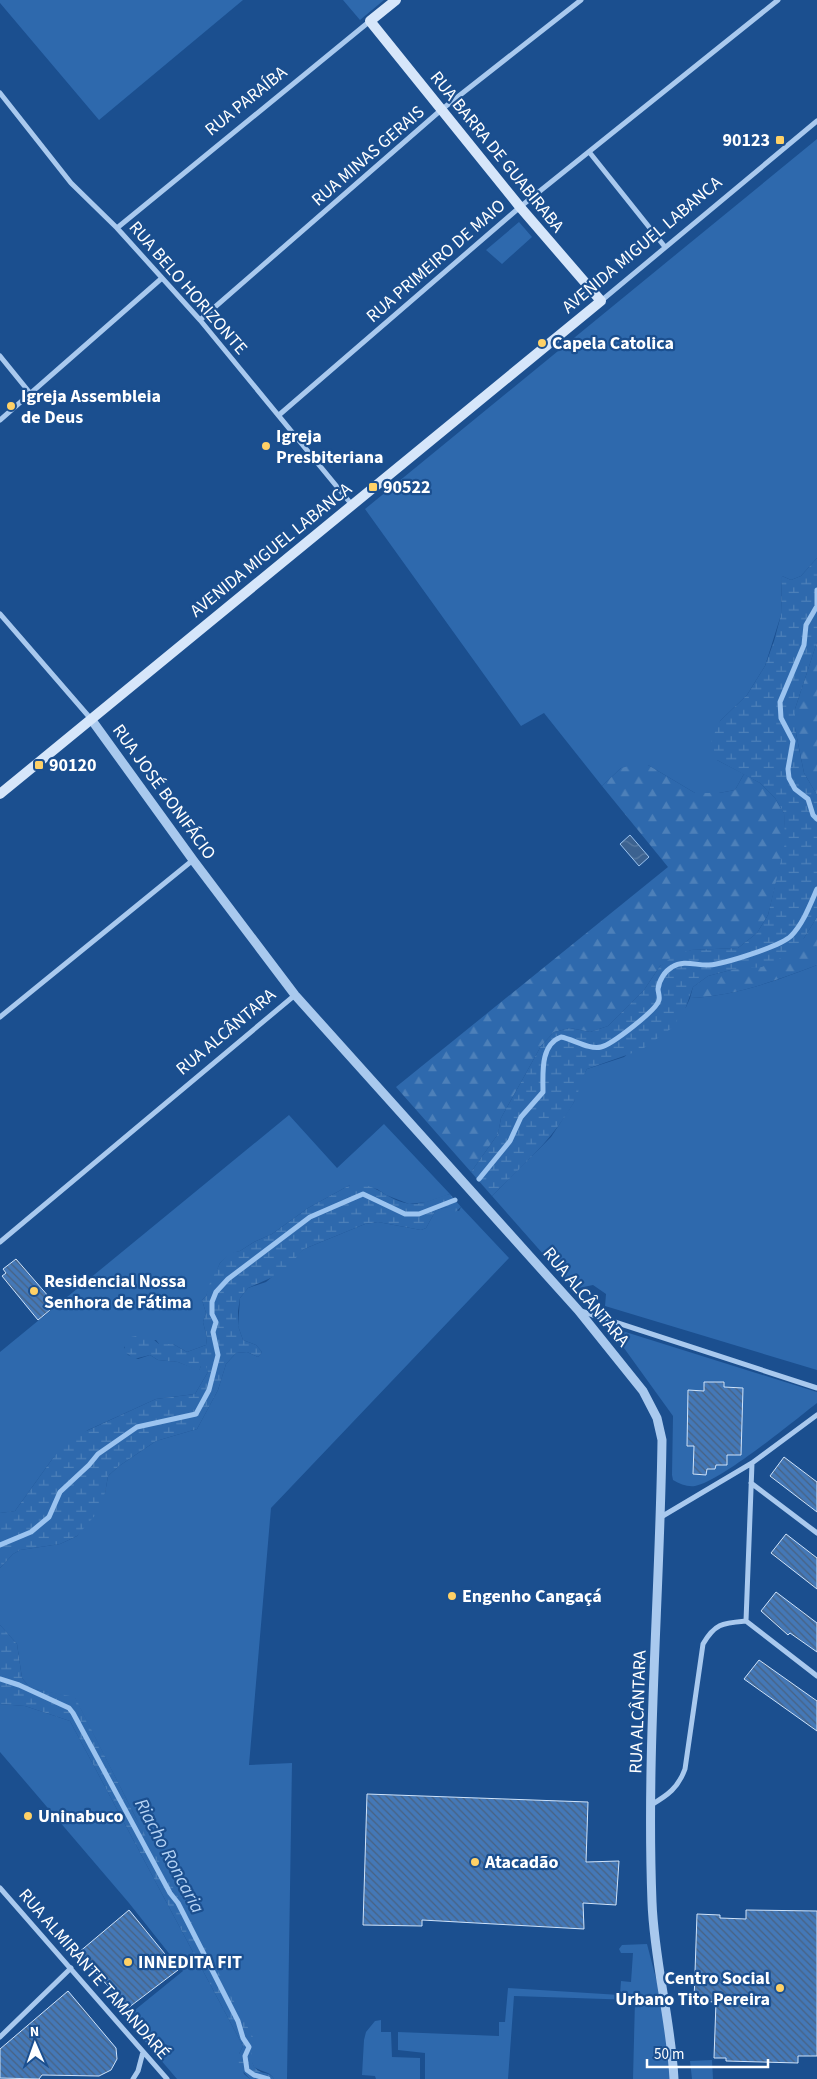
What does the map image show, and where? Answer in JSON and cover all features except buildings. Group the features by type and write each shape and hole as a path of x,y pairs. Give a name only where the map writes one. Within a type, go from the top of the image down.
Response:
{"main road":[{"name":"RUA PARAÍBA","path":"370,22 396,0"},
{"name":"RUA BARRA DE GUABIRABA","path":"370,22 520,207 601,301"},
{"name":"AVENIDA MIGUEL LABANCA","path":"0,794 601,301"}],"street":[{"name":"RUA MINAS GERAIS","path":"200,320 441,110 581,0"},
{"name":"RUA PRIMEIRO DE MAIO","path":"279,415 520,207 590,153 778,0"},
{"name":"RUA PARAÍBA","path":"117,228 370,22"},
{"name":"RUA BELO HORIZONTE","path":"0,93 71,183 117,228 200,320 352,506"},
{"name":"AVENIDA MIGUEL LABANCA","path":"601,301 817,121"},
{"path":"590,153 665,247"},
{"path":"0,420 162,278"},
{"path":"0,356 30,393"},
{"name":"RUA JOSÉ BONIFÁCIO","path":"0,614 91,719 193,860 296,995"},
{"path":"0,1017 193,860"},
{"name":"RUA ALCÂNTARA","path":"0,1242 296,995 578,1310 644,1391 657,1418 662,1440 651,1805 652,1904 667,2007 674,2079"},
{"path":"578,1310 817,1388"},
{"path":"661,1517 752,1463 817,1415"},
{"path":"746,1621 752,1463"},
{"path":"751,1483 817,1533"},
{"path":"651,1805 669,1794 680,1783 685,1769 703,1644 711,1630 724,1622 746,1621 817,1676"},
{"name":"RUA ALMIRANTE TAMANDARÉ","path":"0,1888 72,1968 167,2079"},
{"path":"0,2037 72,1968"},
{"path":"133,2079 138,2071 143,2052"}],"green space":[{"path":"0,0 243,0 99,120 0,3"},
{"path":"343,0 384,0 360,20"},
{"path":"817,139 817,558 801,576 791,580 782,576 781,615 765,666 747,695 720,721 717,760 744,774 735,790 719,793 695,793 648,765 621,768 602,786 544,713 521,726 365,509"},
{"path":"519,222 532,237 502,264 486,250"},
{"path":"817,558 817,642 795,709 795,728 804,773 817,795 817,917 804,938 785,956 762,967 731,970 708,976 693,987 686,1007 672,1028 641,1050 587,1069 575,1100 565,1117 536,1153 492,1196 471,1172 498,1134 501,1118 541,1046 554,1032 570,1028 590,1032 608,1026 644,990 660,966 675,955 691,950 738,948 757,933 768,915 785,843 784,813 775,798 760,783 717,760 711,741 720,721 747,695 765,666 781,615 782,576 791,580 801,576"},
{"path":"817,642 817,795 804,773 795,728 795,709"},
{"path":"633,765 648,765 695,793 719,793 735,790 744,774 760,783 775,798 784,813 786,843 768,915 757,933 738,948 691,950 660,966 644,990 608,1026 590,1032 570,1028 554,1032 541,1046 501,1118 498,1134 471,1172 396,1087 668,867 602,786 621,768"},
{"path":"817,917 817,965 739,991 690,998 693,987 708,976 731,970 804,938"},
{"path":"817,965 817,1370 605,1306 606,1294 593,1285 574,1289 492,1196 551,1137 574,1102 579,1083 587,1069 624,1057 686,1007 690,998 739,991"},
{"path":"289,1115 337,1168 384,1124 450,1194 427,1202 409,1204 386,1195 377,1189 350,1185 308,1208 272,1234 240,1251 229,1254 220,1263 206,1296 202,1300 206,1313 203,1322 207,1338 206,1345 187,1352 173,1344 159,1344 156,1340 124,1347 128,1355 138,1359 150,1355 158,1360 178,1362 199,1370 201,1366 207,1366 208,1372 195,1394 156,1399 88,1430 53,1458 15,1511 0,1513 0,1352"},
{"path":"357,1184 371,1187 404,1203 412,1204 426,1202 450,1194 461,1207 455,1212 447,1207 436,1210 426,1228 421,1230 378,1222 365,1224 304,1249 282,1273 248,1288 240,1298 238,1326 243,1340 256,1345 262,1352 258,1357 247,1352 236,1353 226,1364 218,1390 197,1429 156,1441 119,1466 108,1476 105,1493 97,1513 77,1536 60,1544 20,1550 13,1554 0,1568 0,1513 15,1511 53,1458 71,1438 156,1399 195,1394 208,1372 206,1366 201,1366 199,1371 178,1362 158,1360 150,1355 134,1359 124,1351 126,1341 131,1337 149,1336 159,1344 173,1344 187,1352 206,1345 207,1338 203,1322 206,1313 202,1300 206,1296 209,1285 220,1263 229,1253 240,1251 272,1234 308,1208 350,1185"},
{"path":"447,1207 459,1211 461,1207 509,1258 271,1508 249,1765 292,1763 287,2079 274,2079 268,2073 254,2067 136,1818 75,1698 30,1688 22,1678 17,1644 0,1625 0,1568 13,1554 20,1550 60,1544 77,1536 105,1493 108,1476 119,1466 156,1441 197,1429 218,1390 226,1364 236,1353 247,1352 258,1357 262,1352 256,1345 243,1340 238,1326 240,1298 248,1288 266,1282 304,1249 365,1224 378,1222 421,1230 426,1228 436,1210"},
{"path":"616,1329 817,1392 817,1403 757,1450 721,1474 695,1486 681,1484 673,1480 672,1475 673,1416 616,1337 614,1332"},
{"path":"0,1625 17,1644 22,1678 30,1688 75,1697 136,1818 254,2039 252,2062 254,2066 274,2079 250,2079 238,2066 239,2054 243,2046 70,1721 25,1706 0,1704"},
{"path":"0,1704 25,1706 70,1721 243,2046 239,2054 244,2074 250,2079 177,2079 125,2018 183,1971 129,1903 0,1752"},
{"path":"647,1944 665,2013 672,2073 670,2079 633,2079 635,2000 514,1996 508,2079 425,2079 425,2053 398,2050 398,2032 499,2036 499,2022 505,2022 508,1988 620,1995 621,1981 631,1982 633,1953 621,1953 619,1949 622,1945"},
{"path":"381,2020 381,2032 391,2032 392,2057 420,2058 420,2079 376,2079 375,2076 362,2075 366,2032 375,2021"},
{"path":"712,2060 713,2079 692,2079 690,2061"}],"water":[{"path":"630,835 649,857 639,866 620,844"}],"waterway":[{"name":"Riacho Roncaria","path":"817,590 817,606 806,625 804,645 780,702 781,718 793,741 788,769 789,778 795,789 808,799 813,815 817,819"},
{"name":"Riacho Roncaria","path":"479,1179 510,1141 521,1117 543,1092 544,1060 549,1046 554,1041 561,1037 596,1048 606,1045 633,1026 656,1005 659,1000 658,989 660,982 669,969 681,963 709,965 727,961 776,945 791,936 799,926 817,889"},
{"name":"Riacho Roncaria","path":"0,1545 31,1532 49,1517 60,1492 98,1454 137,1427 196,1414 209,1390 218,1355 213,1332 216,1322 212,1314 212,1302 216,1292 228,1279 310,1217 363,1194 405,1214 419,1214 455,1200"},
{"name":"Riacho Roncaria","path":"0,1679 19,1685 69,1708 73,1713 170,1893 178,1903 238,2021 243,2038 249,2047 245,2056 247,2070 254,2075 268,2079"}],"place":[{"name":"90123","path":"780,140"},
{"name":"Capela Catolica","path":"542,343"},
{"name":"Igreja Assembleia de Deus","path":"11,406"},
{"name":"Igreja Presbiteriana","path":"266,446"},
{"name":"90522","path":"373,487"},
{"name":"90120","path":"39,765"},
{"name":"Residencial Nossa Senhora de Fátima","path":"34,1291"},
{"name":"Engenho Cangaçá","path":"452,1596"},
{"name":"Uninabuco","path":"28,1816"},
{"name":"Atacadão","path":"475,1862"},
{"name":"INNEDITA FIT","path":"128,1962"},
{"name":"Centro Social Urbano Tito Pereira","path":"780,1988"}]}
